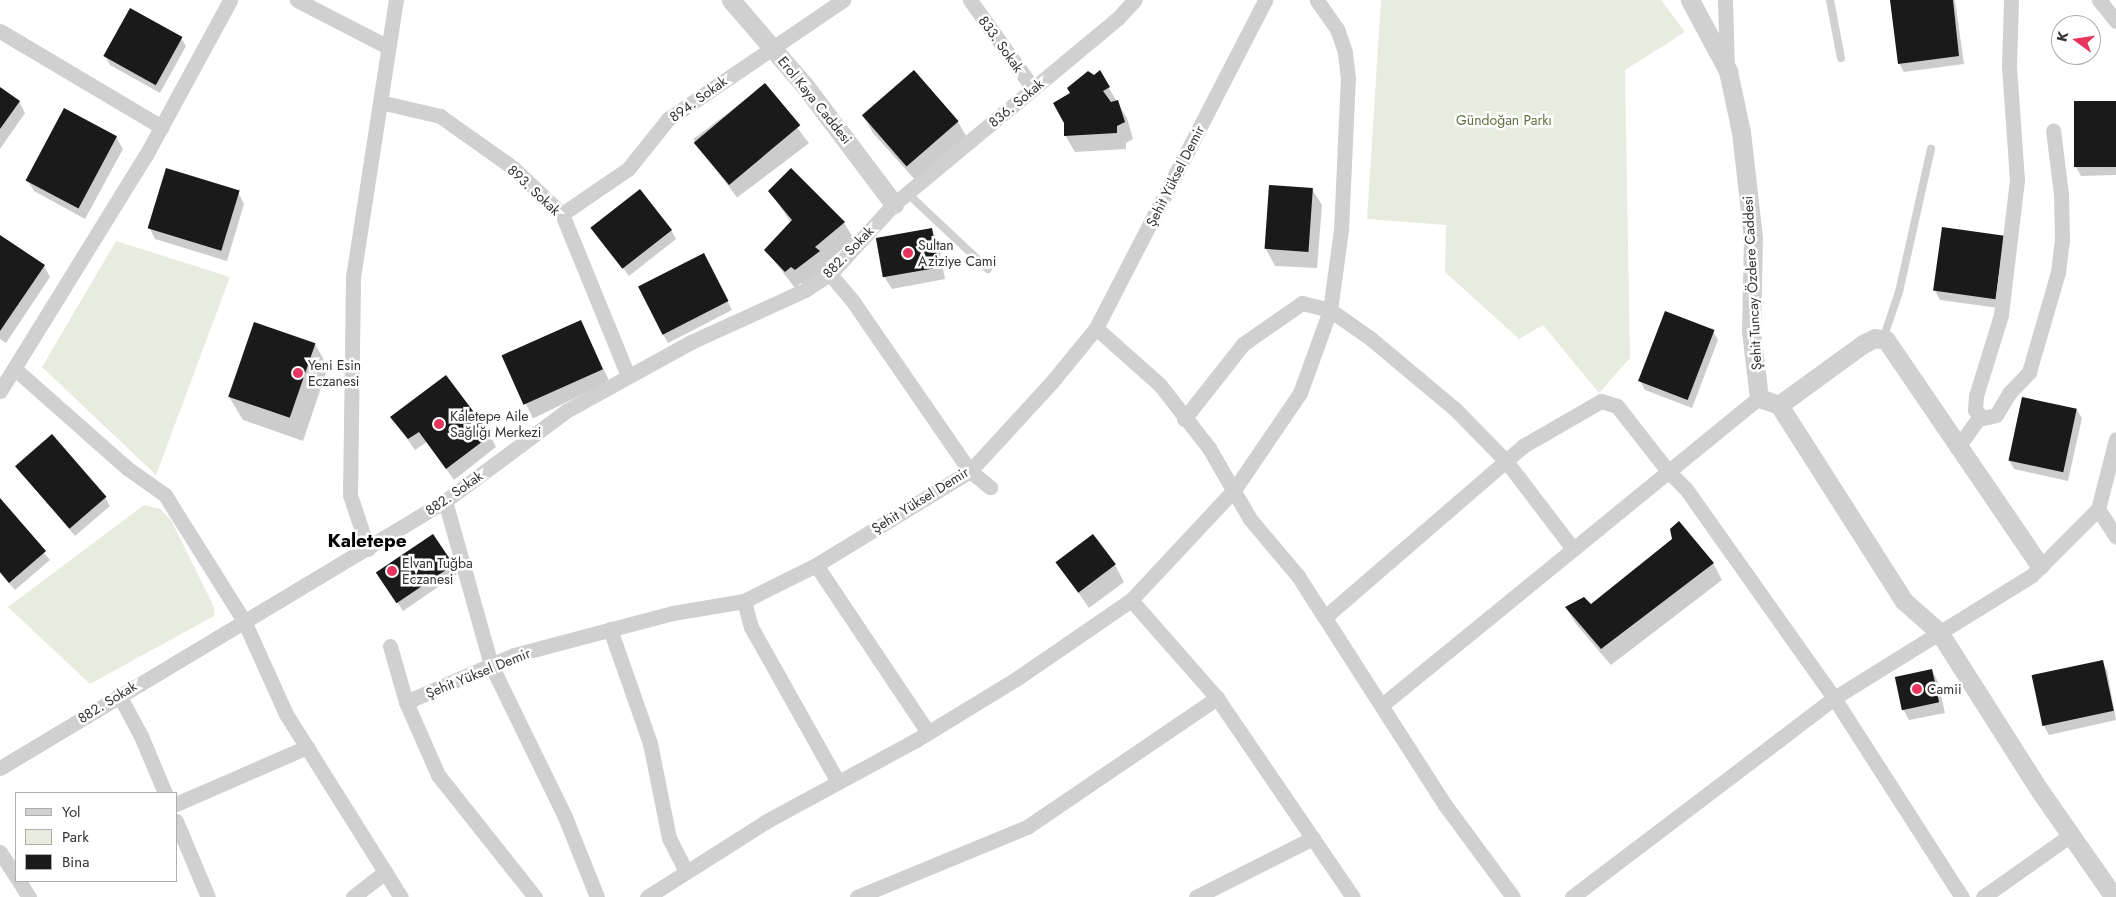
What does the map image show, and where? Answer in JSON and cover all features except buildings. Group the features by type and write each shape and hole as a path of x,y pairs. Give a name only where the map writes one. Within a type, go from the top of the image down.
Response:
{"street":[{"path":"0,391 162,127 230,0"},
{"path":"298,0 388,47"},
{"path":"368,549 350,495 353,277 396,0"},
{"name":"Erol Kaya Caddesi","path":"731,0 845,137 900,199"},
{"name":"894. Sokak","path":"562,214 628,169 668,119 843,0"},
{"name":"833. Sokak","path":"970,0 1032,87"},
{"name":"836. Sokak","path":"900,199 1032,87 1117,19 1135,0"},
{"name":"Şehit Yüksel Demir","path":"406,702 514,655 673,612 744,602 816,565 970,471 1051,384 1096,328 1265,0"},
{"path":"647,897 765,822 928,732 1016,679 1131,600 1234,490 1300,393 1330,310 1341,230 1348,78 1345,52 1337,29 1317,0"},
{"name":"Şehit Tuncay Özdere Caddesi","path":"1690,0 1728,71 1741,132 1753,237 1751,332 1758,398"},
{"path":"1725,0 1728,71"},
{"path":"2011,0 2009,66 2017,180 2001,316 1976,396 1975,410 1980,416 1987,419 1996,415 2010,392 2029,372 2058,272 2062,241 2061,194 2053,130"},
{"path":"2099,0 2116,21"},
{"path":"0,30 162,127"},
{"name":"893. Sokak","path":"380,102 440,116 512,167 562,214 628,376"},
{"name":"882. Sokak","path":"0,768 119,695 368,549 445,500 566,411 690,342 805,290 830,274 900,199"},
{"path":"830,274 854,303 970,471 990,487"},
{"path":"1184,419 1243,344 1302,304 1330,310 1370,338 1456,409 1506,461 1573,549"},
{"path":"1096,328 1160,385 1184,419 1209,448 1250,518 1298,576 1445,805 1513,897"},
{"path":"1779,405 1863,344 1883,339 2040,566"},
{"path":"15,369 127,468 165,495 244,621 286,714 401,897"},
{"path":"1382,705 1758,398 1779,405 1904,601 1939,632 2071,835 2114,897"},
{"path":"1325,617 1524,446 1600,401 1617,406 1668,471 1686,489 1834,698 1962,897"},
{"path":"1957,448 1980,416"},
{"path":"1572,897 1834,698 2031,576 2098,509 2116,439"},
{"path":"445,500 491,665 565,817 598,897"},
{"path":"2098,509 2116,536"},
{"path":"816,565 928,732"},
{"path":"1131,600 1217,698 1353,897"},
{"path":"744,602 751,627 838,782"},
{"path":"610,630 650,743 669,838 686,872"},
{"path":"390,646 406,702 438,775 535,897"},
{"path":"119,695 141,736 165,792"},
{"path":"857,897 1027,827 1217,698"},
{"path":"178,803 307,747"},
{"path":"178,826 208,897"},
{"path":"1983,897 2071,835"},
{"path":"1196,897 1313,838"},
{"path":"0,852 15,875"},
{"path":"353,897 385,872"},
{"path":"20,882 30,897"}],"lane":[{"path":"1830,0 1842,58"},
{"path":"1883,339 1899,292 1930,149"},
{"path":"900,199 988,269"}],"green space":[{"name":"Gündoğan Parkı","path":"1381,0 1661,0 1685,32 1625,70 1630,358 1599,393 1543,325 1519,339 1445,272 1446,225 1367,219"},
{"path":"116,241 230,277 156,475 42,367"},
{"path":"144,505 160,509 171,520 214,607 214,616 90,684 8,607"}],"place":[{"name":"Sultan Aziziye Cami","path":"908,253"},
{"name":"Yeni Esin Eczanesi","path":"298,373"},
{"name":"Kaletepe Aile Sağlığı Merkezi","path":"439,424"},
{"name":"Elvan Tuğba Eczanesi","path":"392,571"},
{"name":"Camii","path":"1917,689"}],"district":[{"name":"Kaletepe","path":"367,541"}]}
